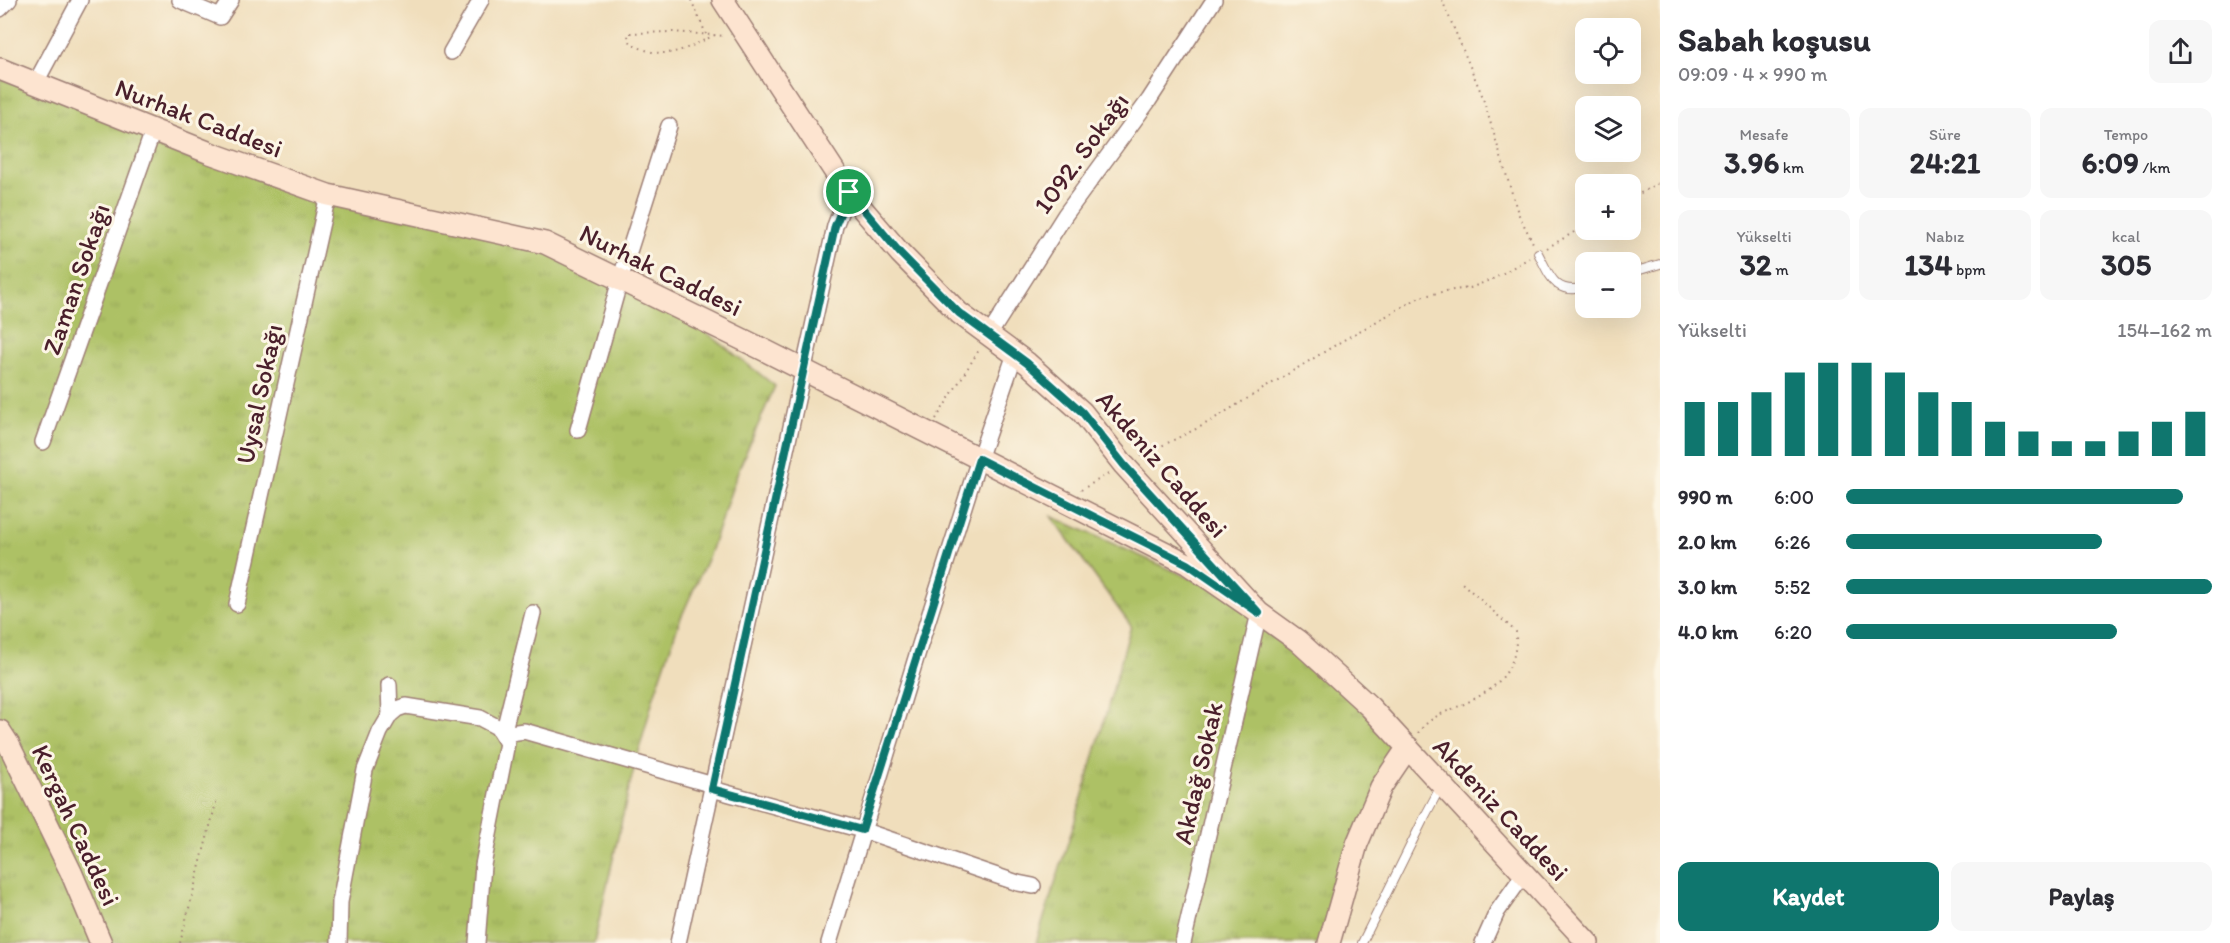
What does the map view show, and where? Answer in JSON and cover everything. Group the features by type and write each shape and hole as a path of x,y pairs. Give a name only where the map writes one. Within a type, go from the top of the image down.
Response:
{"street":[{"path":"0,9 9,0"},
{"path":"35,84 80,0"},
{"path":"180,0 220,17 231,0"},
{"path":"451,52 481,0"},
{"name":"Akdeniz Caddesi","path":"723,0 849,192 900,253 951,305 1015,354 1082,412 1124,465 1259,613 1298,641 1370,707 1588,943"},
{"name":"1092. Sokağı","path":"989,335 1065,215 1149,100 1214,0"},
{"name":"Nurhak Caddesi","path":"0,69 153,131 328,195 545,243 1188,564 1259,613"},
{"path":"578,430 620,280 669,126"},
{"name":"Zaman Sokağı","path":"43,442 153,131"},
{"path":"678,943 835,226 849,192"},
{"name":"Uysal Sokağı","path":"237,604 328,195"},
{"path":"829,943 862,830 979,459 1015,354"},
{"path":"503,734 533,613"},
{"name":"Akdağ Sokak","path":"1183,943 1259,613"},
{"path":"389,685 390,715"},
{"path":"339,943 340,902 365,770 380,732 390,715 406,706 480,718 497,727 507,743 483,865 477,943"},
{"name":"Kergah Caddesi","path":"0,730 71,872 101,943"},
{"path":"503,734 524,731 862,830 1018,884 1033,886"},
{"path":"1329,943 1357,843 1382,787 1408,747"},
{"path":"1483,943 1497,912 1524,874"}],"lane":[{"path":"1538,253 1553,280 1559,286 1575,290"},
{"path":"1641,270 1660,264"},
{"path":"1362,943 1442,785"}],"path":[{"path":"691,0 706,34"},
{"path":"1442,0 1482,96 1518,213 1538,253"},
{"path":"628,33 706,34 714,35 679,52 663,54 634,45 629,42 627,36 628,33"},
{"path":"1641,193 1660,182"},
{"path":"1063,501 1124,465 1202,426 1347,338 1420,297 1470,288 1495,278 1575,231"},
{"path":"927,434 989,335"},
{"path":"1408,747 1422,727 1442,712 1466,703 1499,682 1508,672 1514,659 1517,646 1516,632 1462,584"},
{"path":"180,943 217,799"}],"green space":[{"path":"0,78 316,192 508,234 682,316 775,386 738,471 709,555 679,622 653,699 630,784 594,943 0,943"},
{"path":"1051,516 1259,609 1408,746 1397,760 1330,943 1036,943 1082,798 1131,626"}],"route":[{"path":"849,192 900,253 959,313 1027,363 1082,412 1124,465 1259,613 1188,564 979,459 862,830 712,789 835,226 849,192"}]}
